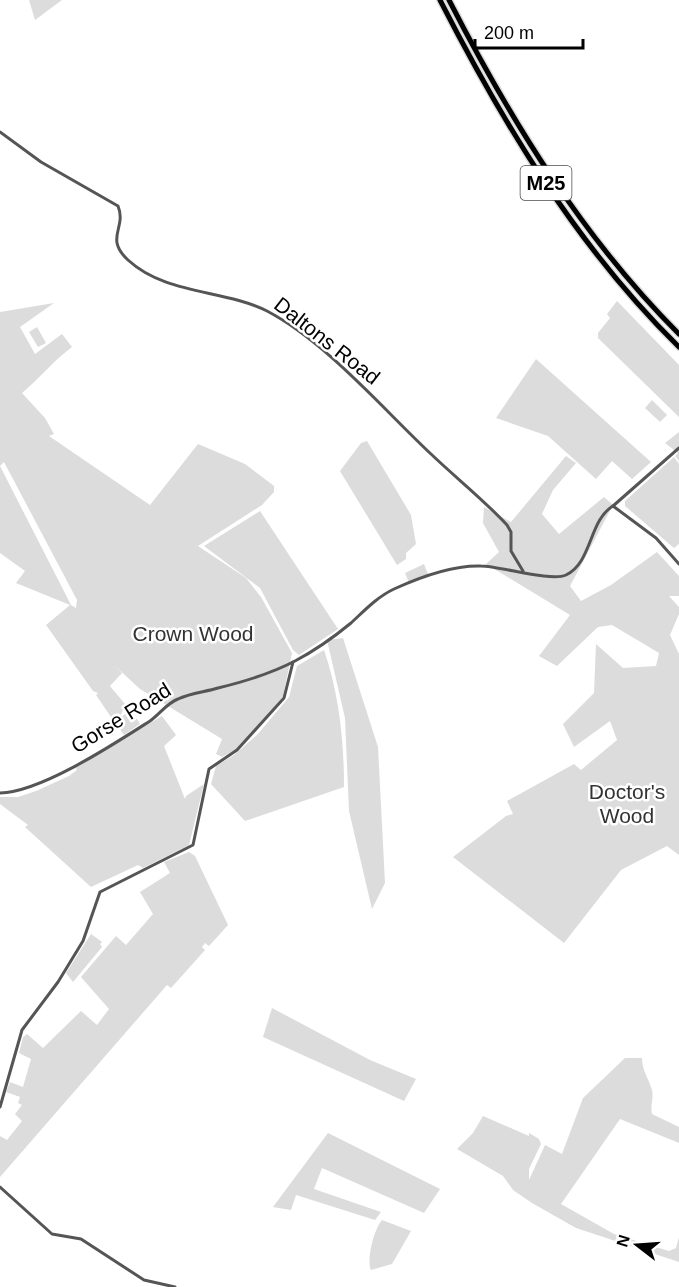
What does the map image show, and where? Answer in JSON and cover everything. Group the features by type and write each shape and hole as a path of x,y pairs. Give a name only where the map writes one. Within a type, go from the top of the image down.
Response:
{"highway":[{"name":"M25","path":"440,0 505,117 566,213 614,277 679,346"},
{"name":"M25","path":"449,0 506,103 571,205 630,282 679,334"}],"street":[{"name":"Daltons Road","path":"0,132 33,157 118,206 121,215 116,242 122,255 136,267 155,278 268,312 325,354 389,410 430,453 507,525 511,532 511,551 523,571"},
{"path":"679,448 613,506 656,538 679,564"},
{"name":"Gorse Road","path":"0,793 28,787 55,776 137,729 180,698 228,685 293,662 338,633 381,596 394,589 454,569 472,566 523,571 546,576 565,576 577,566 595,529 608,509 613,506"},
{"path":"0,1107 22,1030 58,982 82,941 100,892 193,845 209,769 237,750 284,698 293,662"},
{"path":"0,1187 52,1234 81,1239 144,1280 175,1287"}],"green space":[{"path":"29,0 62,0 35,20"},
{"path":"617,301 679,365 679,417 598,338 598,333 610,318 607,314"},
{"name":"Crown Wood","path":"54,303 20,327 35,354 62,334 72,347 22,393 45,418 54,434 49,436 150,505 198,444 245,464 274,486 274,492 262,505 198,546 246,578 261,597 292,653 283,696 265,720 237,749 222,757 216,754 222,739 140,689 114,665 122,673 110,686 125,704 121,715 113,720 96,695 98,693 93,691 46,625 70,605 16,583 25,571 0,553 0,466 0,312","holes":["4,462 77,600 76,608 71,605 0,466"]},
{"path":"37,327 46,343 38,347 29,332"},
{"path":"536,359 651,462 632,479 612,461 596,479 548,436 496,418"},
{"path":"652,400 667,415 660,422 645,408"},
{"path":"679,432 679,461 675,456 678,453 665,443"},
{"path":"367,441 411,515 416,544 406,553 406,559 397,565 340,471 361,443"},
{"name":"Doctor's Wood","path":"566,456 576,463 553,490 542,514 559,534 604,497 613,505 570,586 581,601 611,585 657,552 679,576 679,596 669,596 679,607 679,614 670,635 679,654 679,855 667,846 621,870 564,943 453,857 506,816 513,814 507,801 574,764 581,770 617,740 610,721 574,747 563,724 594,693 596,644 623,668 656,666 659,653 612,625 598,627 557,666 539,656 570,615 486,564 499,552 483,523 484,507 511,522"},
{"path":"674,457 679,464 679,544 674,548 625,506 625,501"},
{"path":"260,511 338,629 299,655 293,650 260,588 204,546"},
{"path":"424,564 428,574 409,583 405,573"},
{"path":"343,638 378,747 385,883 372,909 349,811 345,718 327,640"},
{"path":"324,650 340,717 344,787 245,821 211,784 216,766 234,755 257,735 289,697 297,666"},
{"path":"127,713 137,719 140,724 124,735 114,721"},
{"path":"162,716 176,735 164,746 185,799 204,784 189,845 143,868 138,865 91,887 25,827 28,825 0,804 0,797 18,797 69,776 77,770 75,767"},
{"path":"189,852 195,856 228,925 209,946 205,943 202,947 205,950 171,988 167,985 0,1177 0,1136 7,1140 22,1121 15,1114 22,1105 18,1103 20,1097 6,1092 10,1082 23,1087 31,1059 19,1053 23,1037 27,1034 43,1048 81,1011 97,1025 109,1009 81,977 116,936 126,945 153,914 140,892 170,873 164,862"},
{"path":"91,934 102,942 100,944 102,947 73,982 66,973"},
{"path":"272,1008 370,1060 416,1079 404,1101 263,1037"},
{"path":"625,1058 642,1058 644,1071 652,1090 652,1114 679,1127 679,1143 620,1119 561,1204 614,1234 669,1251 676,1248 679,1237 679,1262 576,1228 532,1203 513,1190 503,1176 457,1149 473,1133 483,1116 529,1136 529,1133 539,1139 541,1144 529,1169 529,1180 545,1145 562,1154 583,1098"},
{"path":"328,1133 440,1189 424,1213 322,1168 314,1189 381,1212 375,1220 296,1195 291,1210 273,1207"},
{"path":"382,1220 411,1231 392,1264 371,1270 369,1259 372,1245 376,1230"}]}
